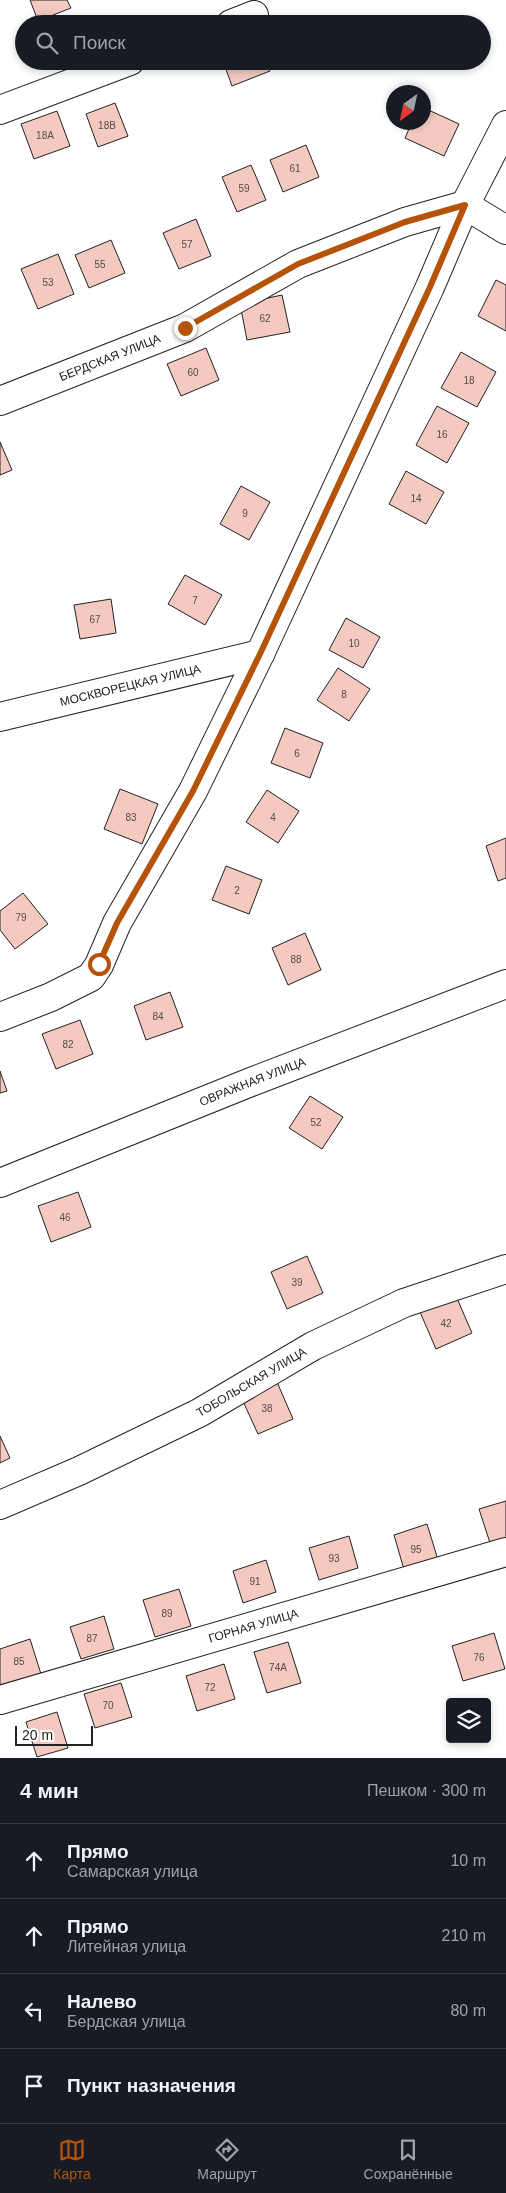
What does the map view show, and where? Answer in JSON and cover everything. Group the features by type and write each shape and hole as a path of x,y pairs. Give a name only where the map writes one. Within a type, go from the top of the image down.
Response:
{"street":[{"path":"0,110 106,70"},
{"path":"0,1017 51,997 91,976 117,923 193,791 260,654 430,287 465,205 506,125"},
{"path":"465,205 506,230"},
{"name":"БЕРДСКАЯ УЛИЦА","path":"0,401 185,328 298,264 405,222 465,205"},
{"name":"МОСКВОРЕЦКАЯ УЛИЦА","path":"0,717 260,654"},
{"name":"ОВРАЖНАЯ УЛИЦА","path":"0,1183 242,1086 506,984"},
{"name":"ТОБОЛЬСКАЯ УЛИЦА","path":"0,1505 79,1471 199,1413 322,1342 404,1303 506,1270"},
{"name":"ГОРНАЯ УЛИЦА","path":"0,1700 506,1552"}],"building":[{"path":"30,0 67,0 71,8 53,15 36,15"},
{"path":"226,70 270,70 270,71 232,86"},
{"path":"115,103 128,136 98,147 86,114"},
{"path":"57,111 70,146 34,159 21,124"},
{"path":"431,111 459,124 444,156 405,138 408,130 431,130"},
{"path":"306,145 319,177 283,192 270,160"},
{"path":"251,165 266,200 237,212 222,177"},
{"path":"196,219 211,256 179,269 163,233"},
{"path":"111,240 125,273 89,288 75,255"},
{"path":"58,254 74,294 38,309 21,269"},
{"path":"496,280 506,285 506,331 478,316"},
{"path":"282,295 290,332 247,340 240,304"},
{"path":"206,348 219,380 181,396 167,364"},
{"path":"461,352 496,372 477,407 441,388"},
{"path":"437,406 469,423 447,463 416,445"},
{"path":"0,442 12,470 0,475"},
{"path":"406,471 444,492 426,524 389,504"},
{"path":"241,486 270,502 249,540 220,524"},
{"path":"185,575 222,595 205,625 168,604"},
{"path":"111,599 116,633 80,639 74,605"},
{"path":"346,618 380,637 363,668 329,650"},
{"path":"338,668 370,689 349,721 317,700"},
{"path":"285,728 323,743 310,778 271,763"},
{"path":"120,789 158,804 142,844 104,829"},
{"path":"267,790 299,811 278,843 246,822"},
{"path":"506,838 506,878 498,881 486,846"},
{"path":"226,866 262,880 249,914 212,900"},
{"path":"23,893 48,924 15,949 0,930 0,911"},
{"path":"305,933 321,970 288,985 272,948"},
{"path":"170,992 183,1027 146,1040 134,1006"},
{"path":"80,1020 93,1054 56,1069 42,1034"},
{"path":"0,1071 7,1091 0,1093"},
{"path":"310,1096 343,1117 322,1149 289,1128"},
{"path":"78,1192 91,1227 51,1242 38,1206"},
{"path":"307,1256 323,1293 287,1309 271,1272"},
{"path":"456,1296 472,1333 436,1349 420,1312"},
{"path":"277,1382 293,1419 258,1434 241,1397"},
{"path":"0,1436 10,1458 0,1463"},
{"path":"506,1501 506,1541 491,1546 479,1509"},
{"path":"427,1524 439,1563 405,1573 394,1535"},
{"path":"349,1536 358,1568 319,1580 309,1548"},
{"path":"266,1560 276,1592 243,1603 233,1571"},
{"path":"179,1589 191,1626 155,1637 143,1600"},
{"path":"104,1616 114,1649 81,1659 70,1627"},
{"path":"494,1633 505,1669 463,1681 452,1646"},
{"path":"30,1639 41,1674 0,1687 0,1649"},
{"path":"288,1642 301,1683 267,1693 254,1652"},
{"path":"224,1664 235,1699 197,1711 186,1676"},
{"path":"121,1683 132,1717 95,1728 84,1694"},
{"path":"57,1712 68,1748 37,1757 26,1722"}],"route":[{"path":"99,964 117,923 193,791 260,654 430,287 465,205 405,222 298,264 185,328"}]}
